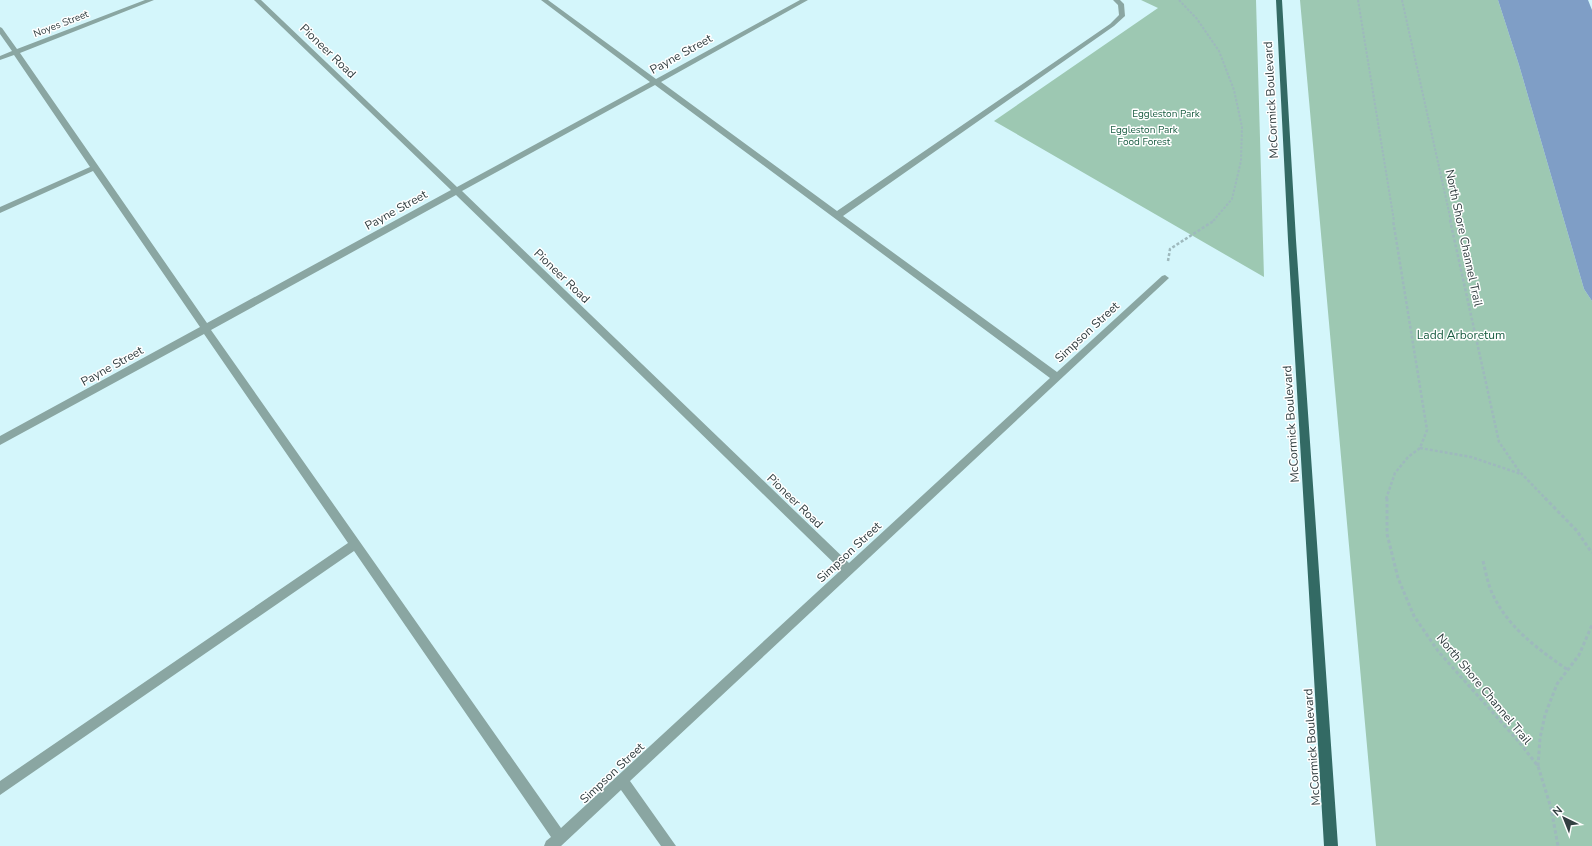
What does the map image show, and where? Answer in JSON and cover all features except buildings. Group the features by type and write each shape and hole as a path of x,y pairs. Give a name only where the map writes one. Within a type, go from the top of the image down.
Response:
{"main road":[{"name":"McCormick Boulevard","path":"1279,0 1292,240 1331,846"}],"street":[{"name":"Noyes Street","path":"0,58 151,0"},
{"name":"Pioneer Road","path":"257,0 849,570"},
{"path":"544,0 1056,378"},
{"name":"Payne Street","path":"0,441 805,0"},
{"path":"836,216 1112,26 1122,16 1121,4 1116,0"},
{"path":"0,29 94,168 355,544 556,842"},
{"path":"0,210 94,168"},
{"name":"Simpson Street","path":"556,842 1165,278"},
{"path":"0,789 355,544"},
{"path":"622,781 669,846"}],"path":[{"path":"1165,278 1170,249 1215,220 1232,199 1241,161 1242,127 1234,90 1219,51 1197,19 1179,0"},
{"name":"North Shore Channel Trail","path":"1358,0 1427,430 1420,448 1408,457 1394,473 1386,500 1387,534 1398,578 1414,616 1438,651 1519,742 1538,766 1551,808 1558,846"},
{"name":"North Shore Channel Trail","path":"1402,0 1499,442 1521,474 1558,509 1582,536 1592,553"},
{"name":"North Shore Channel Trail","path":"1420,448 1443,450 1493,462 1521,474"},
{"path":"1483,561 1493,596 1510,623 1528,642 1568,670"},
{"name":"North Shore Channel Trail","path":"1538,766 1540,738 1545,715 1557,684 1579,655 1592,625"}],"green space":[{"name":"Eggleston Park","path":"1141,0 1256,0 1264,277 994,121 1158,8"},
{"name":"Ladd Arboretum","path":"1300,0 1498,0 1519,65 1584,289 1592,301 1592,846 1376,846"}],"water":[{"path":"1498,0 1588,0 1592,10 1592,301 1584,289 1519,65"}],"park label":[{"name":"Eggleston Park Food Forest","path":"1144,136"}]}
